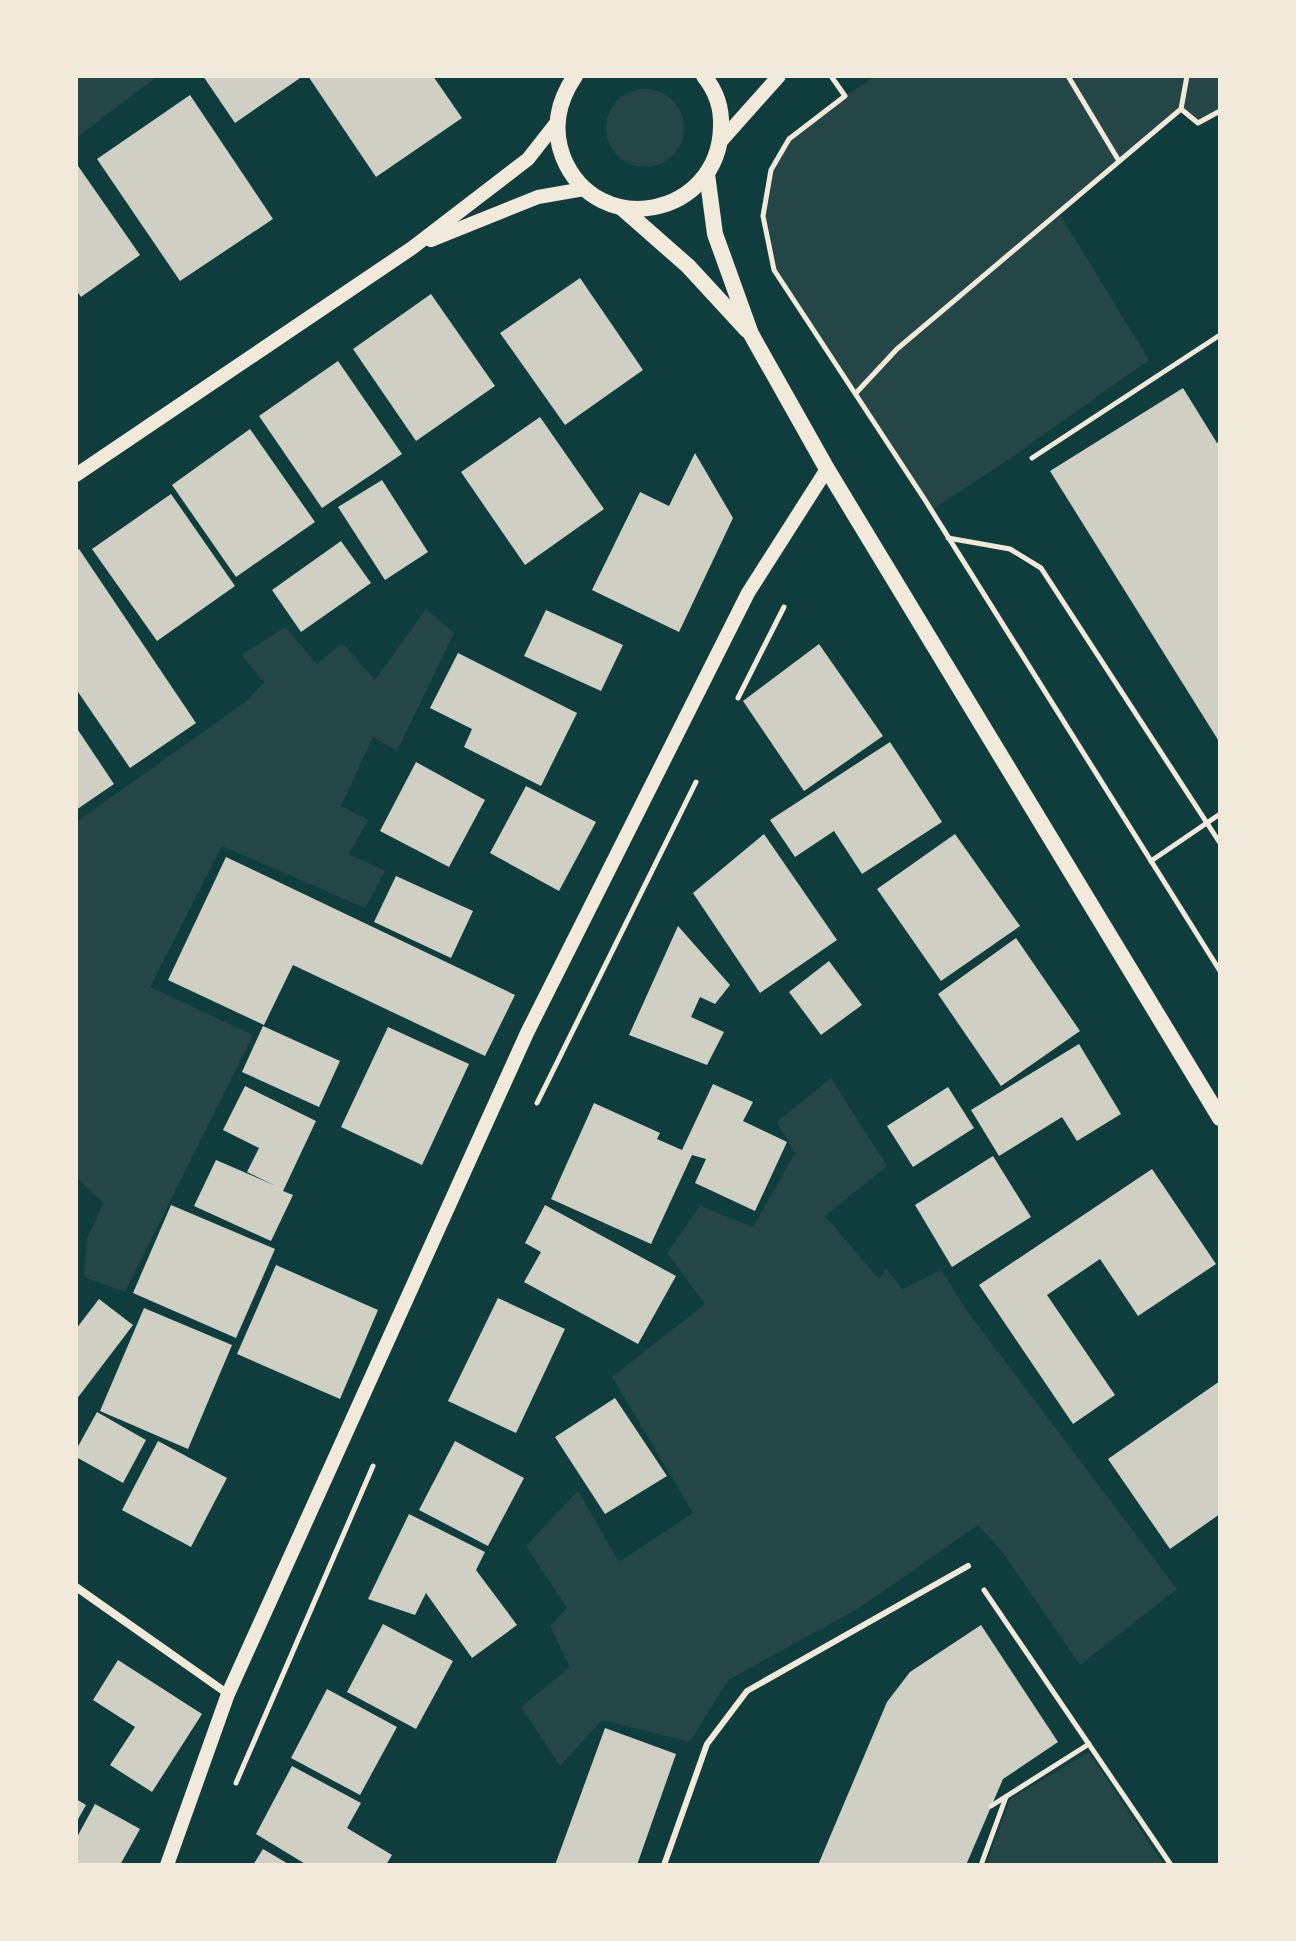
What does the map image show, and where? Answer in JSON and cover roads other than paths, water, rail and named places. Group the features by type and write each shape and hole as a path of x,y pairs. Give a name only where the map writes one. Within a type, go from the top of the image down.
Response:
{"main road":[{"path":"566,80 557,122 559,147 568,169 584,189 602,201 622,208 646,209 665,205 690,192 716,159 721,141 722,114 713,87 704,76"},
{"path":"707,174 715,234 751,334 827,469 1220,1118"},
{"path":"622,208 688,266 751,334"}],"street":[{"path":"721,141 779,76"},
{"path":"76,475 412,248 528,159 557,122"},
{"path":"412,248 538,197 584,189"},
{"path":"167,1865 228,1694 542,1002 748,593 827,469"},
{"path":"76,1587 228,1694"}],"lane":[{"path":"664,1865 707,1744 747,1691 968,1566"}]}
